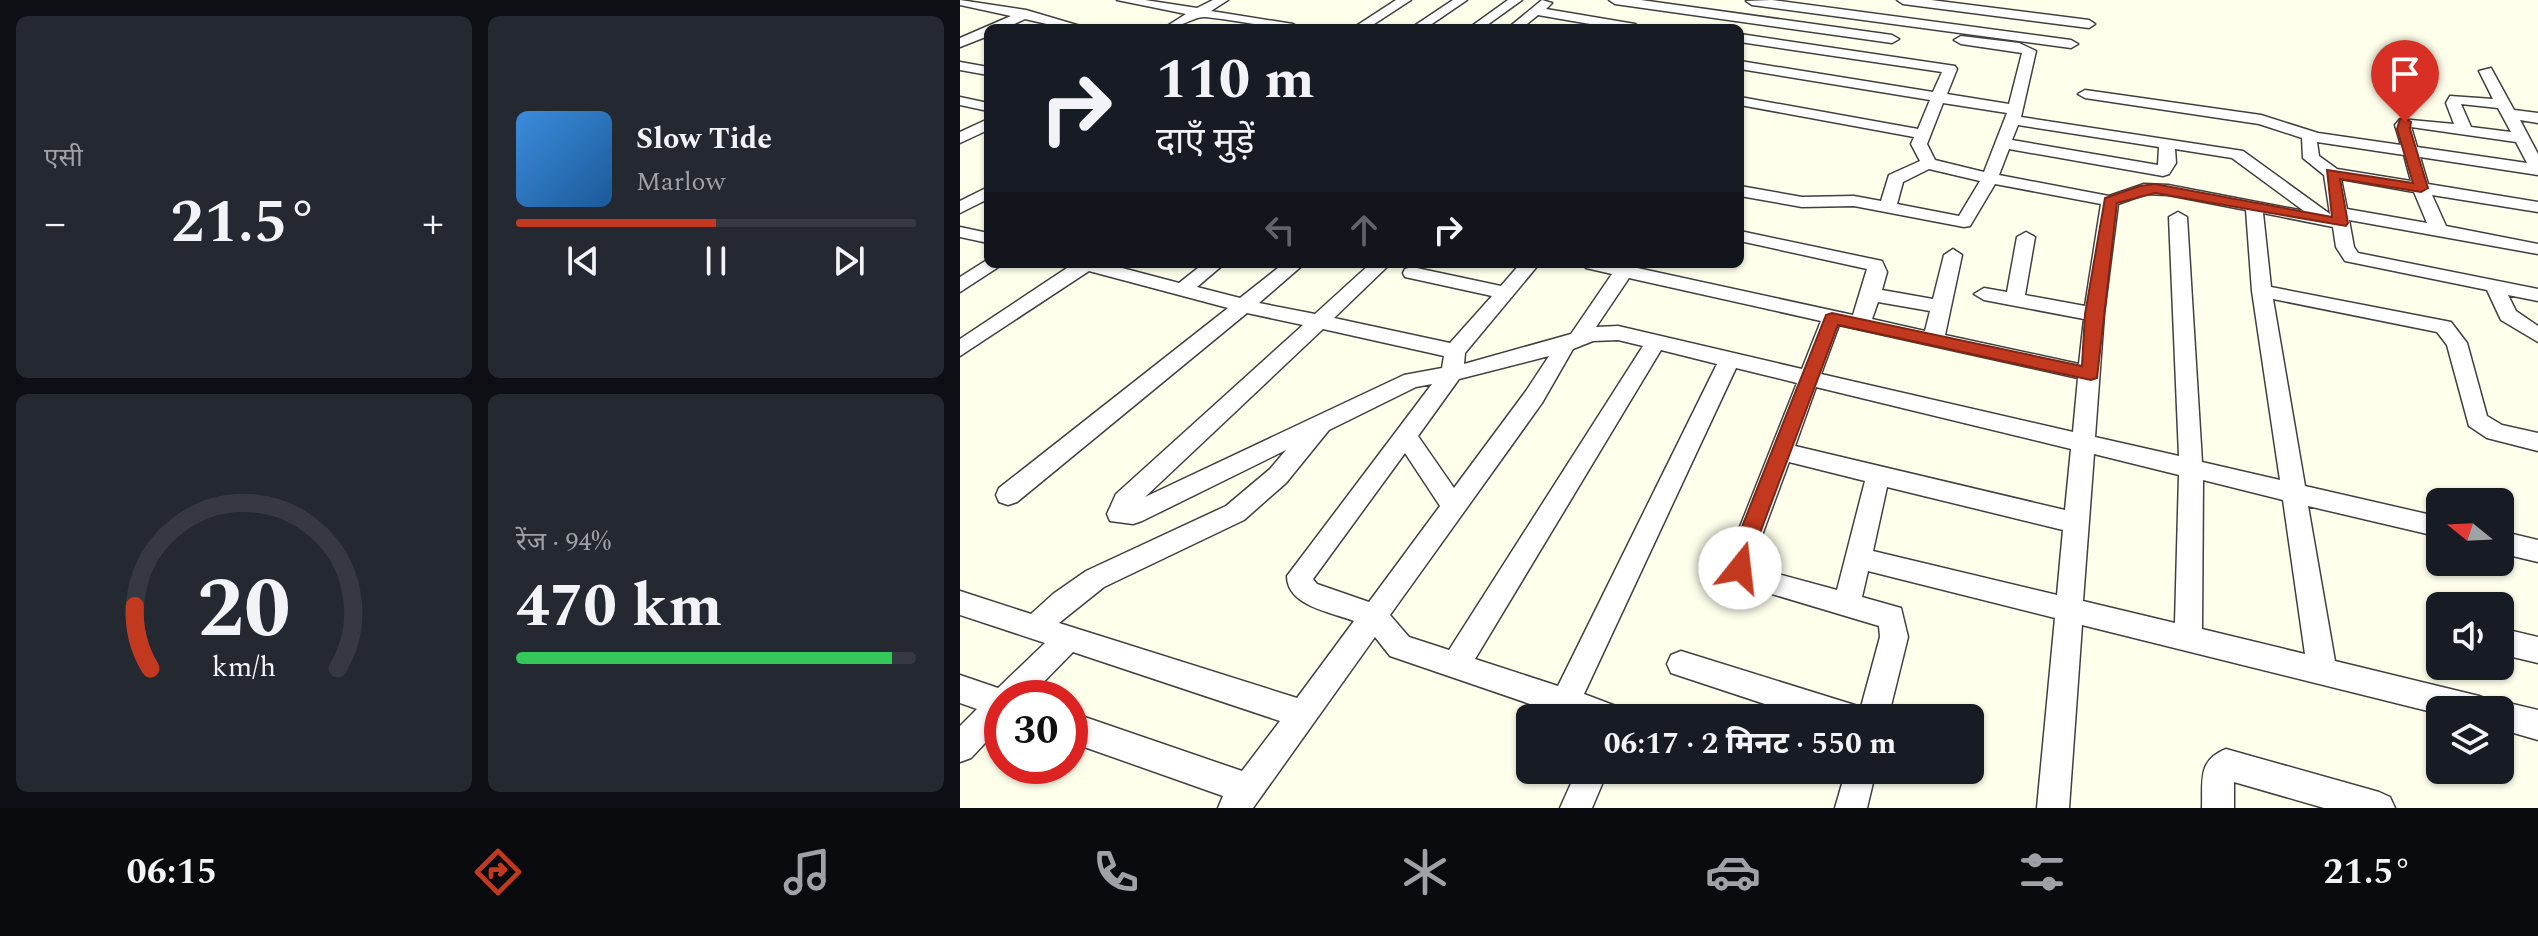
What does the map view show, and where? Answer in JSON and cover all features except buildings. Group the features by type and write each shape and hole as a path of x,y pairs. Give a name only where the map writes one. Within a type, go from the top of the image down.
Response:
{"street":[{"path":"1123,0 1268,24"},
{"path":"1177,24 1222,0"},
{"path":"1365,24 1401,0"},
{"path":"1423,24 1461,0"},
{"path":"1519,24 1550,0"},
{"path":"1615,0 1733,23 1753,1 1932,25 2029,51 2006,144 1964,222 1843,200 1802,202 1744,192"},
{"path":"1903,0 2089,24"},
{"path":"960,1 1065,24"},
{"path":"1487,2 1512,3"},
{"path":"1928,2 1932,25"},
{"path":"1481,24 1512,3"},
{"path":"1537,11 1612,24"},
{"path":"1004,24 1026,14"},
{"path":"1227,24 1236,19"},
{"path":"1744,24 1892,39"},
{"path":"1963,35 2071,44"},
{"path":"1929,163 1919,144 1963,35"},
{"path":"1744,39 1950,69"},
{"path":"960,66 984,70"},
{"path":"1744,66 1939,96 2015,115 2237,154 2336,219"},
{"path":"2486,71 2538,170"},
{"path":"2085,94 2261,120 2316,137 2538,170"},
{"path":"2464,129 2453,103 2455,99 2538,118"},
{"path":"960,101 984,106"},
{"path":"1744,102 1922,134"},
{"path":"2439,230 2421,188 2403,129 2405,122 2520,138"},
{"path":"960,138 984,126"},
{"path":"2316,137 2309,139 2311,158 2332,173 2538,207"},
{"path":"2006,144 2163,171 2168,163 2166,142"},
{"path":"1888,208 1895,179 1929,163 1989,179 2110,201 2155,188 2336,219 2439,230 2538,249"},
{"path":"2332,173 2336,219 2345,247 2352,257 2538,295"},
{"path":"960,208 984,194"},
{"path":"2053,808 2094,314 2110,201"},
{"path":"2254,206 2262,291 2322,671"},
{"path":"2178,217 2191,468 2188,638"},
{"path":"960,232 984,237"},
{"path":"1744,237 1875,265 1878,272 1860,325"},
{"path":"2015,300 2026,237"},
{"path":"1933,341 1953,255"},
{"path":"960,286 988,268"},
{"path":"960,349 1080,268"},
{"path":"1101,268 1320,323 1454,363"},
{"path":"1130,276 1141,268"},
{"path":"1183,289 1210,268"},
{"path":"1008,495 1290,268"},
{"path":"1377,268 1125,501 1119,514 1133,514 1412,380 1454,363 1572,341 1607,331 2426,524"},
{"path":"1527,268 1505,293 1406,436 1300,576 1300,585 1308,592 1374,616 1400,647 1571,704"},
{"path":"1611,268 2091,374"},
{"path":"1088,735 1241,799 1624,271"},
{"path":"1412,273 1505,293"},
{"path":"2495,288 2508,315 2538,335"},
{"path":"2262,291 2444,327 2457,343 2477,420 2495,432 2538,442"},
{"path":"1870,294 1941,307"},
{"path":"1984,294 2094,314"},
{"path":"1832,318 1741,557 1740,568 1744,575 1755,580 1891,617 1894,626 1876,704"},
{"path":"1455,666 1656,342"},
{"path":"1565,702 1730,359"},
{"path":"1035,628 1080,587 1235,513 1278,476 1325,421"},
{"path":"1406,436 1454,507"},
{"path":"1782,452 2078,523"},
{"path":"1174,457 1211,475"},
{"path":"1847,603 1878,476"},
{"path":"2514,545 2538,551"},
{"path":"1858,558 2071,613 2188,638 2426,697"},
{"path":"960,603 1303,714"},
{"path":"1026,680 1068,639"},
{"path":"2514,644 2538,650"},
{"path":"1681,664 1808,704"},
{"path":"960,689 984,698"},
{"path":"2514,719 2538,725"},
{"path":"960,747 984,722"},
{"path":"2218,808 2217,779 2219,769 2226,764 2379,808"},
{"path":"1576,808 1587,784"},
{"path":"1855,807 1859,784"}],"route":[{"path":"1740,568 1741,557 1832,318 2091,374 2102,240 2110,201 2155,188 2341,223 2332,173 2421,188 2403,129 2405,122"}]}
